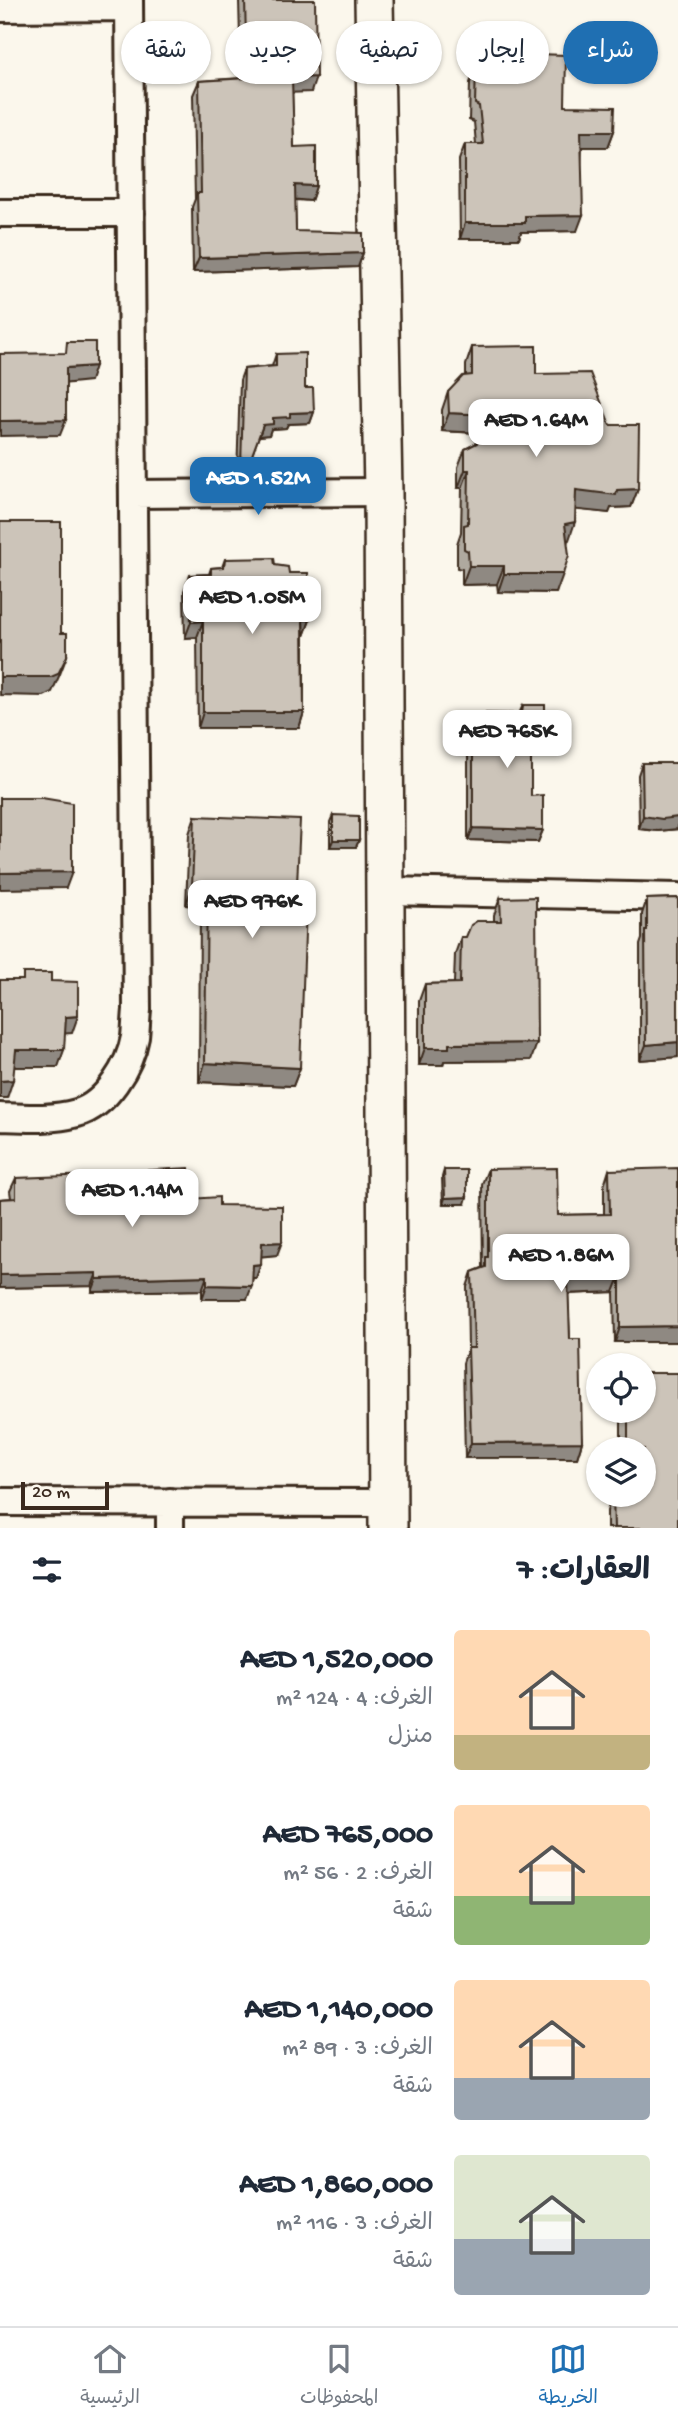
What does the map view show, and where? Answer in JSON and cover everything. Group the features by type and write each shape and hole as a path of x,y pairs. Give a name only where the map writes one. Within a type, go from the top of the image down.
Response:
{"street":[{"path":"0,1502 170,1515 388,1515 383,492 374,0"},
{"path":"0,8 129,3 137,996 135,1039 124,1066 103,1099 79,1113 50,1118 0,1118"},
{"path":"0,214 131,213"},
{"path":"133,494 383,492"},
{"path":"385,891 678,897"}],"building":[{"path":"245,0 315,0 315,21 246,21"},
{"path":"549,54 563,55 565,106 615,107 614,131 581,131 583,215 525,216 525,223 465,223 465,144 483,144 479,106 475,104 476,84 549,84"},
{"path":"225,79 225,84 292,84 294,147 316,146 316,186 295,185 296,231 363,233 363,253 199,258 199,84 211,84 211,80"},
{"path":"67,342 95,342 95,366 66,368 66,420 0,421 0,354 66,353"},
{"path":"536,346 536,374 590,373 610,425 639,425 638,489 617,490 616,495 576,490 575,522 565,524 569,555 563,574 504,574 504,566 469,566 468,551 464,549 464,525 468,524 469,470 465,470 465,449 528,417 449,413 448,392 463,376 472,375 472,347"},
{"path":"305,353 305,388 313,388 314,412 290,413 290,417 273,418 273,424 263,425 248,466 241,466 244,369 276,366 276,354"},
{"path":"0,522 61,522 61,633 67,633 67,656 58,674 51,677 0,677"},
{"path":"274,558 275,565 288,567 289,573 308,573 310,620 303,620 304,712 203,712 203,621 191,622 190,575 211,574 211,568 224,567 225,559"},
{"path":"523,705 545,705 545,744 531,743 531,796 543,795 543,830 473,828 473,713 522,714"},
{"path":"642,763 678,763 678,817 662,819 643,816"},
{"path":"0,798 42,798 72,803 72,872 0,873"},
{"path":"333,815 359,816 359,840 333,840"},
{"path":"195,816 300,820 296,906 306,906 300,1068 205,1063 207,887 192,886"},
{"path":"536,897 537,1043 449,1044 449,1048 425,1048 425,984 460,983 461,937 466,937 471,925 477,921 501,921 500,898"},
{"path":"678,898 678,1042 646,1045 647,899"},
{"path":"23,973 51,973 51,981 78,982 78,1016 66,1017 64,1050 16,1050 13,1080 0,1081 0,980 23,980"},
{"path":"189,1168 190,1199 219,1197 219,1205 282,1206 282,1242 262,1243 261,1264 253,1265 252,1286 207,1285 207,1276 97,1279 97,1273 0,1275 0,1199 16,1198 16,1178"},
{"path":"557,1168 558,1215 610,1214 609,1170 678,1168 678,1326 620,1327 620,1277 568,1279 570,1339 580,1339 582,1442 471,1443 468,1348 474,1348 472,1272 486,1267 488,1257 488,1169"},
{"path":"444,1170 467,1170 467,1197 445,1198"},
{"path":"656,1373 678,1373 678,1528 614,1528 613,1507 656,1507 656,1437 628,1437 628,1423 656,1423"}]}
